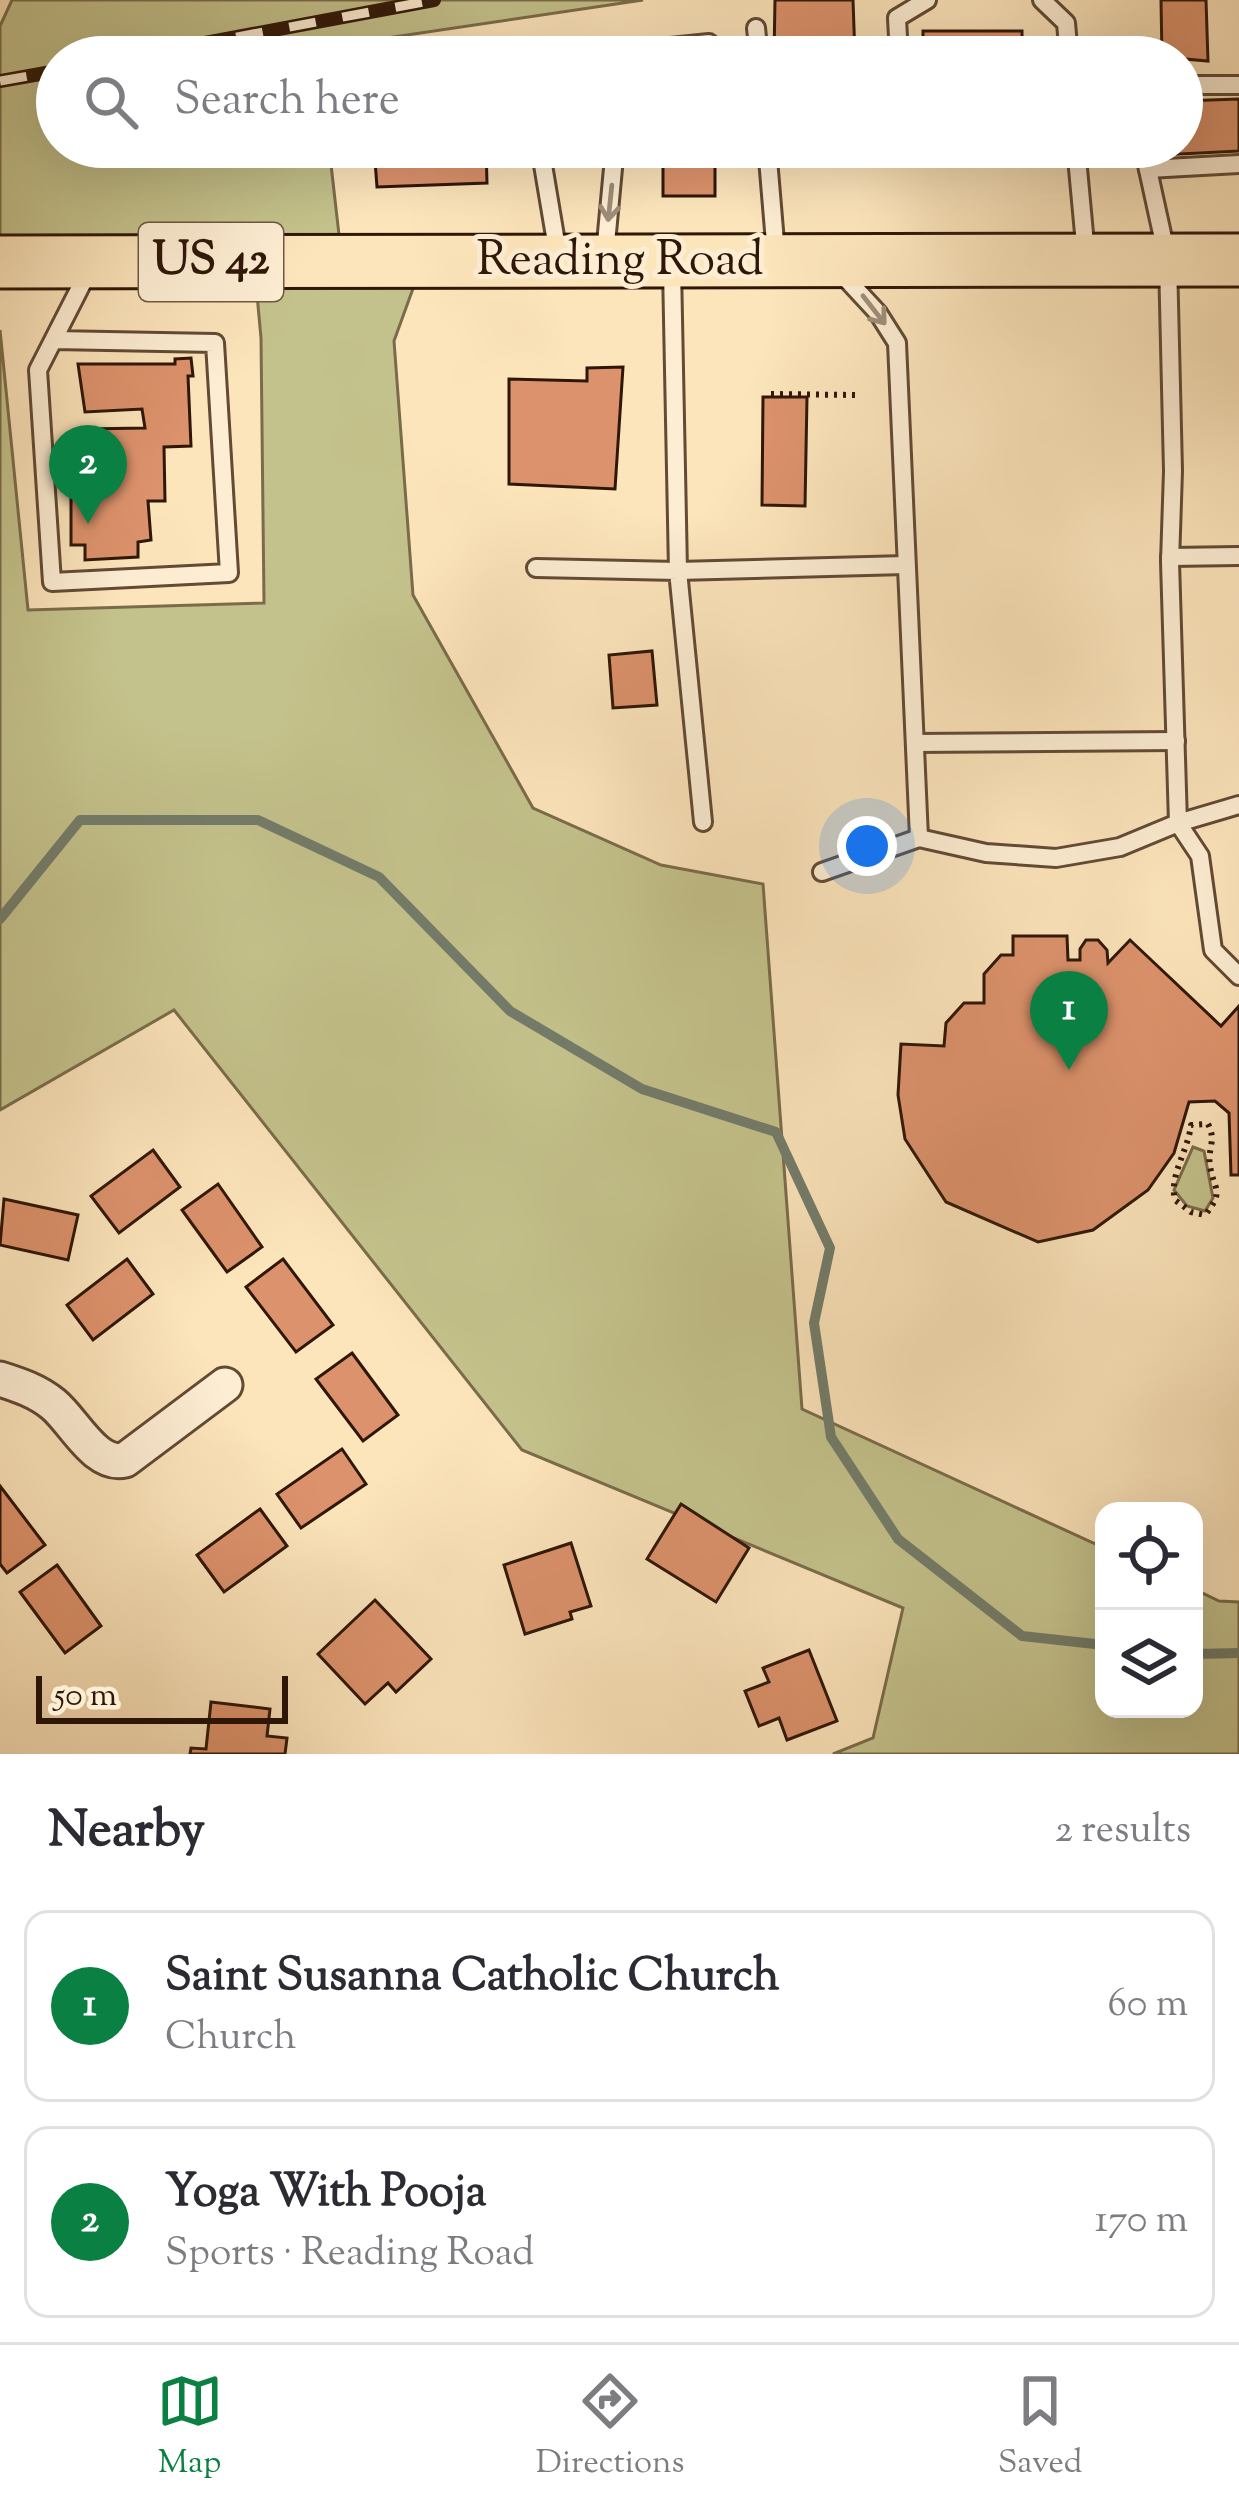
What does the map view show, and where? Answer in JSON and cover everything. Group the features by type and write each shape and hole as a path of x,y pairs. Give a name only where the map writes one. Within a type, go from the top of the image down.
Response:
{"main road":[{"name":"Reading Road","path":"0,262 1239,260"}],"street":[{"path":"0,1379 51,1402 102,1457 114,1462 125,1460 225,1385"}],"lane":[{"path":"898,36 897,18 927,0"},
{"path":"1042,0 1066,23 1067,36"},
{"path":"756,28 757,36"},
{"path":"1203,85 1239,85"},
{"path":"1203,166 1239,164"},
{"path":"547,168 582,261"},
{"path":"582,261 609,168"},
{"path":"768,168 777,262"},
{"path":"1078,168 1086,262"},
{"path":"1166,168 1148,169 1168,261 1178,823 1201,856 1213,950 1239,976"},
{"path":"672,261 678,571 703,822"},
{"path":"54,340 215,343 229,573 52,582 38,370 93,262"},
{"path":"831,263 878,313 897,343 919,838"},
{"path":"1170,557 1239,556"},
{"path":"536,568 678,571 906,565"},
{"path":"915,742 1176,741"},
{"path":"822,872 919,838 986,854 1057,858 1120,847 1239,805"}],"path":[{"path":"771,394 855,395"},
{"path":"1208,1124 1215,1137 1209,1163 1219,1187 1216,1202 1205,1215 1174,1200 1171,1184 1188,1147 1191,1125 1208,1124"}],"shaded area":[{"path":"12,0 643,0 400,36 36,36 36,168 331,168 342,261 423,261 394,341 413,595 533,808 661,865 763,884 802,1409 1095,1544 1095,1718 1203,1718 1203,1593 1219,1601 1239,1602 1239,1754 833,1754 873,1738 903,1608 522,1450 174,1010 0,1110 0,330 28,610 264,603 261,338 254,262 0,262 0,26"},
{"path":"1193,1147 1204,1151 1213,1198 1205,1211 1187,1206 1174,1190"}],"building":[{"path":"775,0 853,0 854,36 774,36"},
{"path":"1161,0 1206,0 1208,61 1203,61 1203,36 1162,36"},
{"path":"923,31 1022,31 1022,36 923,36"},
{"path":"1239,99 1239,151 1203,153 1203,100"},
{"path":"376,168 487,168 487,183 377,187"},
{"path":"663,168 715,168 715,196 663,196"},
{"path":"191,358 191,446 164,447 165,501 148,501 151,540 138,542 138,557 85,560 85,545 71,545 71,494 84,494 83,429 145,428 142,409 85,412 78,364 175,364 175,359"},
{"path":"623,367 615,489 509,484 509,379 587,381 587,368"},
{"path":"763,397 807,397 805,506 762,505"},
{"path":"652,651 657,705 613,708 609,655"},
{"path":"1013,936 1067,936 1068,960 1080,960 1086,940 1098,940 1107,950 1108,963 1130,940 1221,1026 1239,1006 1239,1175 1231,1175 1229,1113 1215,1101 1189,1102 1174,1153 1148,1190 1093,1230 1038,1242 946,1202 905,1139 898,1095 901,1044 944,1046 946,1023 964,1003 984,1003 984,974 1001,955 1013,955"},
{"path":"153,1150 180,1187 119,1233 91,1196"},
{"path":"218,1184 262,1247 227,1272 182,1210"},
{"path":"4,1199 78,1215 68,1260 0,1245"},
{"path":"127,1259 153,1294 93,1340 67,1305"},
{"path":"283,1259 333,1325 296,1352 246,1287"},
{"path":"352,1353 398,1415 363,1441 316,1379"},
{"path":"342,1449 366,1484 301,1528 277,1494"},
{"path":"0,1486 45,1545 7,1573 0,1564"},
{"path":"681,1504 749,1548 716,1602 647,1559"},
{"path":"260,1509 287,1546 224,1592 197,1555"},
{"path":"571,1543 591,1606 570,1612 572,1619 525,1634 504,1565"},
{"path":"57,1565 101,1626 65,1653 20,1592"},
{"path":"375,1600 431,1659 396,1692 388,1683 365,1704 318,1654"},
{"path":"809,1650 837,1721 787,1740 779,1718 759,1726 745,1691 769,1682 763,1668"},
{"path":"211,1702 270,1709 267,1736 287,1738 285,1754 190,1754 191,1748 206,1749"}],"waterway":[{"path":"0,919 80,820 258,820 379,877 510,1011 642,1089 776,1132 830,1248 814,1323 831,1437 898,1539 1022,1636 1095,1644"},
{"path":"1203,1654 1239,1653"}],"railway":[{"path":"242,36 434,0"},
{"path":"0,81 36,75"}],"place":[{"name":"Yoga With Pooja","path":"88,524"},
{"name":"Saint Susanna Catholic Church","path":"1069,1070"}]}
